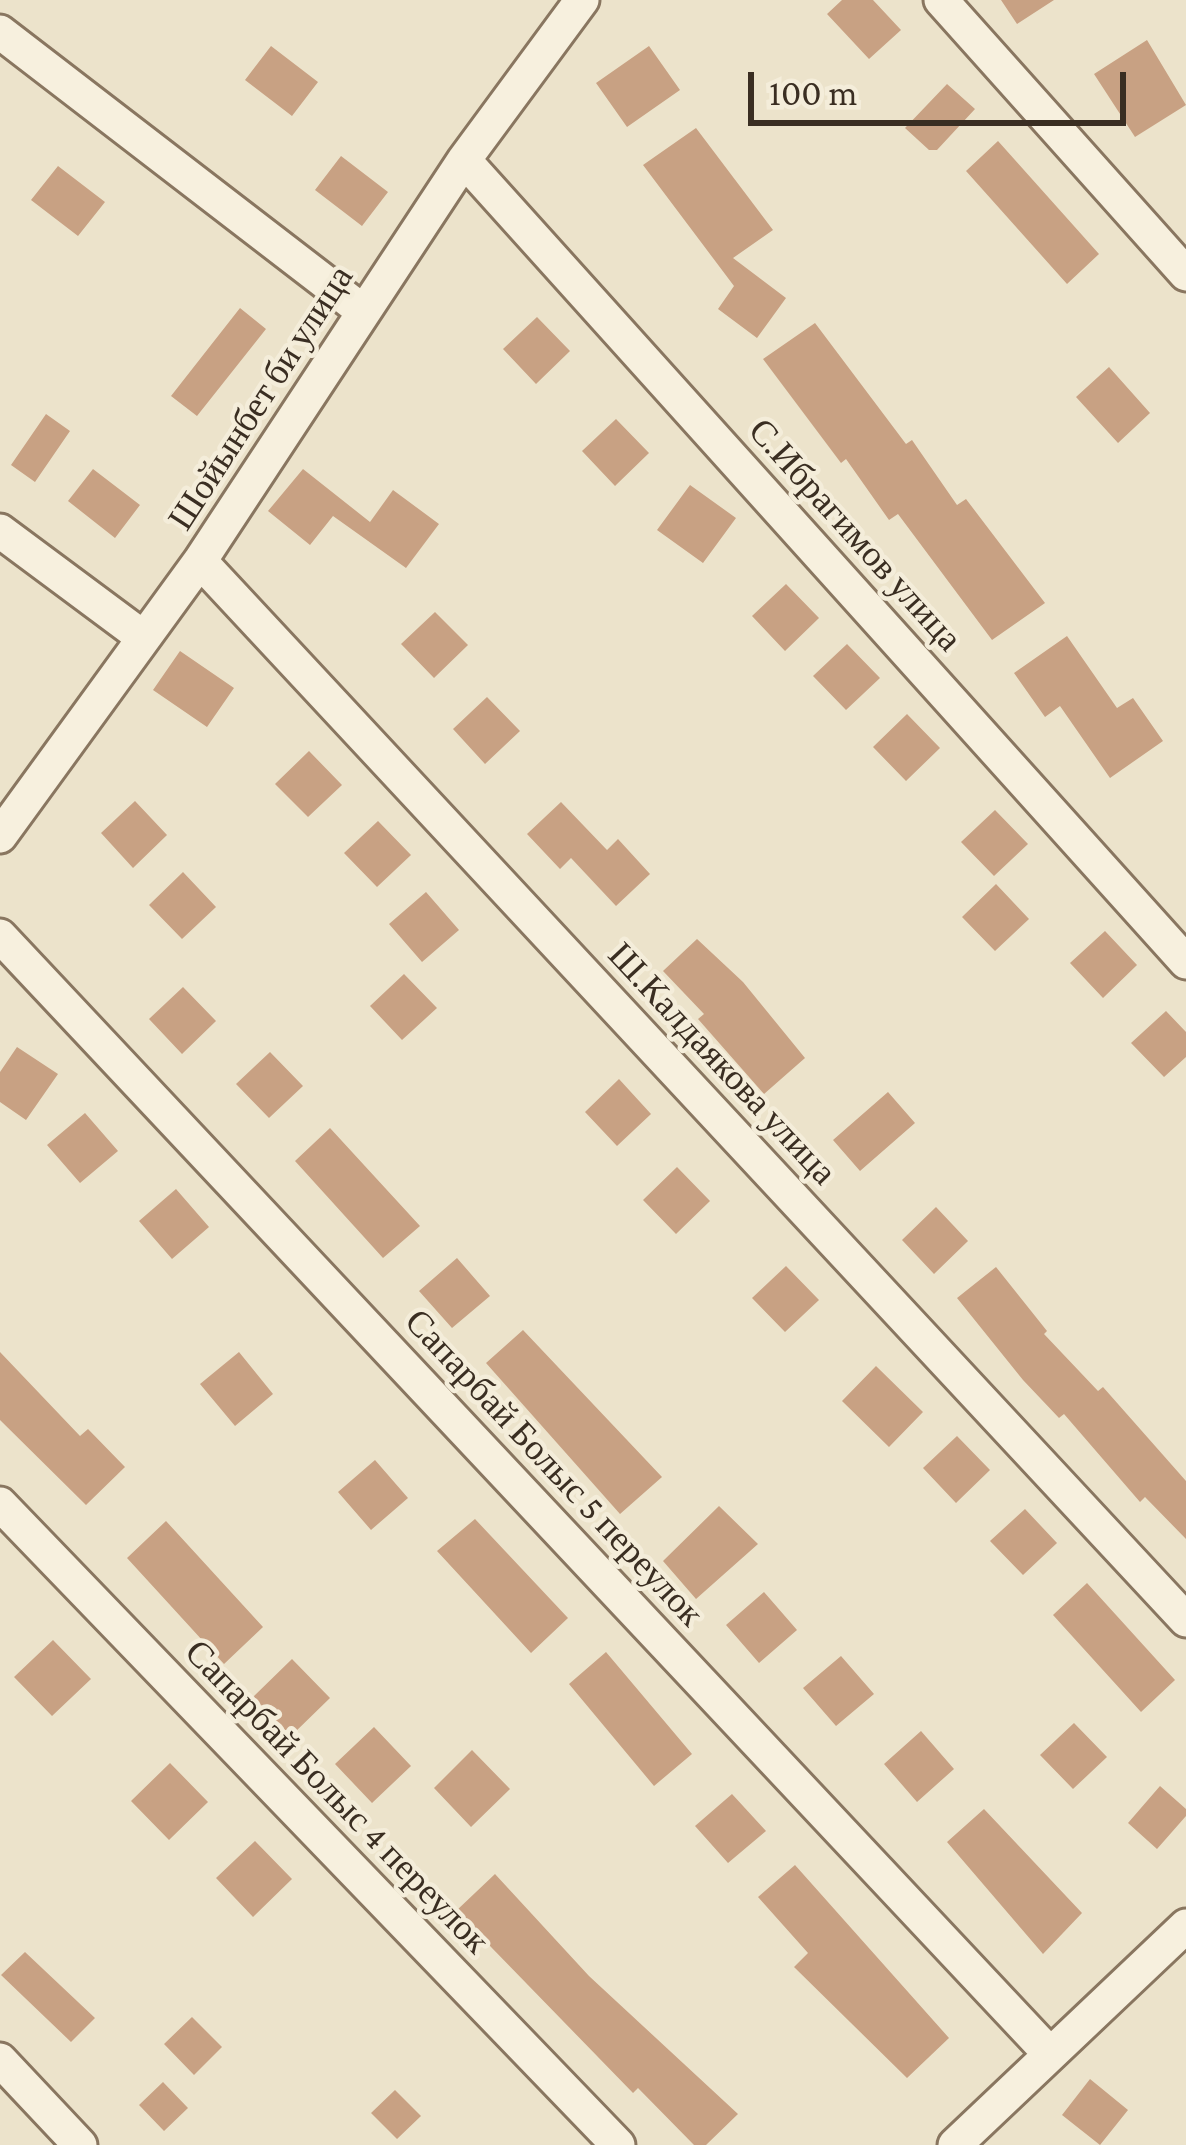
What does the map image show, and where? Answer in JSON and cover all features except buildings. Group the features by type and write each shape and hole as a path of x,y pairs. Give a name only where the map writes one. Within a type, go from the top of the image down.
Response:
{"street":[{"path":"941,0 1186,274"},
{"name":"Шойынбет би улица","path":"0,836 200,562 464,160 577,2"},
{"path":"0,32 364,312"},
{"name":"С.Ибрагимов улица","path":"464,160 1186,962"},
{"path":"0,531 144,638"},
{"name":"Ш.Калдаякова улица","path":"200,562 1186,1620"},
{"name":"Сапарбай Болыс 5 переулок","path":"0,936 1051,2054"},
{"name":"Сапарбай Болыс 4 переулок","path":"0,1504 618,2145"},
{"path":"955,2145 1181,1941"},
{"path":"0,2060 80,2145"}]}
